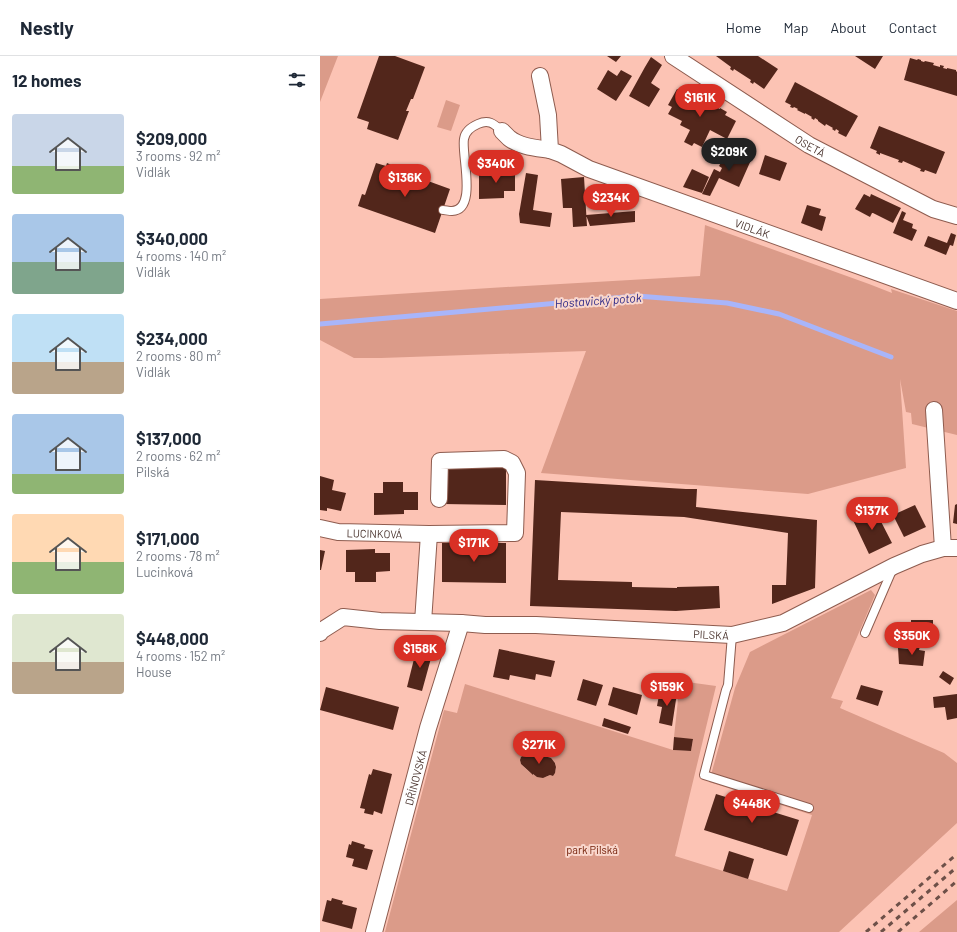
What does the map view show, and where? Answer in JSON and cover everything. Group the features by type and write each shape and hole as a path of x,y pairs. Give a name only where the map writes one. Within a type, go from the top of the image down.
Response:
{"street":[{"name":"OSETÁ","path":"673,56 809,145 933,209 957,216"},
{"path":"540,76 548,115 550,150"},
{"name":"VIDLÁK","path":"502,131 509,138 518,143 529,147 550,150 562,154 589,169 957,301"},
{"name":"PILSKÁ","path":"380,621 485,625 536,625 732,634 783,623 894,566 922,554 950,548 934,410"},
{"name":"LUCINKOVÁ","path":"320,528 338,532 429,534 515,533 517,473 512,463 504,459 440,461 439,499"},
{"path":"423,622 429,534"},
{"path":"320,633 342,617 380,621"},
{"path":"320,646 329,636 348,627 380,621"},
{"name":"DŘÍNOVSKÁ","path":"374,932 428,728 461,623"}],"lane":[{"path":"443,210 455,211 460,209 465,201 467,181 464,139 466,132 478,124 486,122 494,124 502,131"},
{"path":"865,634 894,566"},
{"path":"732,634 728,685 704,775 809,808"}],"green space":[{"path":"320,56 338,56 320,102"},
{"path":"446,100 460,105 451,131 437,127"},
{"path":"705,225 892,293 891,289 957,311 957,435 912,424 911,413 906,412 900,379 906,468 808,494 541,473 586,351 354,358 320,340 320,299 700,276"},
{"name":"park Pilská","path":"871,590 875,595 831,698 843,701 840,708 944,753 957,763 957,823 839,932 385,932 444,710 457,713 465,684 673,750 691,751 693,740 674,737 680,681 716,686 675,856 787,891 812,815 709,782 735,688 750,652","holes":["527,754 549,758 553,761 556,764 556,769 553,776 538,777 531,773 520,762 522,756"]},
{"path":"957,900 957,932 919,932"}],"building":[{"path":"379,56 395,56 425,67 413,99 411,99 406,111 409,111 398,140 367,129 369,122 357,118"},
{"path":"607,56 621,56 616,62"},
{"path":"716,56 758,56 778,69 764,89 754,82 753,84 750,82 751,80 734,69 733,71 730,69 731,67"},
{"path":"855,56 883,56 875,69"},
{"path":"651,57 662,65 651,83 660,89 649,107 629,96"},
{"path":"910,58 934,63 933,65 940,67 940,65 944,66 943,68 956,70 957,96 904,80"},
{"path":"608,70 617,76 621,70 632,76 616,101 597,89"},
{"path":"795,82 858,116 846,137 838,133 839,131 836,129 835,131 826,124 825,126 815,118 814,120 811,118 812,117 797,110 798,109 790,107 791,105 785,102"},
{"path":"677,89 704,103 705,102 720,108 727,112 725,115 736,121 727,139 710,130 702,147 694,143 692,146 684,142 690,130 680,125 682,121 668,114 672,107 668,105"},
{"path":"879,126 945,152 936,174 925,170 924,172 920,171 921,169 903,161 902,163 898,162 899,160 880,153 880,155 876,153 877,151 870,148"},
{"path":"729,151 751,160 739,187 719,178 710,196 702,194 714,169 720,172 722,168 719,166 723,159 725,160"},
{"path":"765,155 787,163 780,181 759,174"},
{"path":"376,163 386,166 387,163 396,167 395,170 408,174 407,178 415,181 417,177 450,189 435,233 358,206 362,194 365,195"},
{"path":"692,169 709,177 702,193 683,187"},
{"path":"479,172 515,172 515,191 504,191 504,198 479,199"},
{"path":"526,173 538,175 533,210 552,213 550,227 520,223 519,214"},
{"path":"584,177 587,226 573,227 572,208 563,208 561,179"},
{"path":"864,194 870,197 871,194 901,208 893,223 873,213 870,217 855,209"},
{"path":"807,205 821,209 819,215 826,217 822,231 801,223"},
{"path":"635,211 635,222 590,226 586,215"},
{"path":"902,211 906,213 903,220 913,224 912,228 917,230 912,241 893,233"},
{"path":"951,233 956,235 953,246 950,245 946,255 924,246 928,236 947,243"},
{"path":"443,465 506,466 506,505 443,504"},
{"path":"320,476 334,480 332,490 346,493 341,511 327,508 327,511 320,510"},
{"path":"535,480 697,489 696,507 817,520 815,588 772,604 772,585 786,585 788,533 684,517 561,512 558,580 632,582 632,587 677,588 719,586 720,608 676,611 530,606"},
{"path":"383,482 403,482 403,492 418,492 418,510 404,510 404,514 374,515 374,493 383,493"},
{"path":"957,504 957,524 953,523 955,505"},
{"path":"915,505 926,527 904,537 893,515"},
{"path":"874,508 892,543 869,554 852,518"},
{"path":"442,543 506,543 506,583 442,582"},
{"path":"375,549 375,553 390,553 390,571 376,572 376,582 355,582 355,572 346,572 346,550"},
{"path":"320,550 325,551 321,570 320,570"},
{"path":"911,620 933,620 933,632 929,632 929,629 911,629"},
{"path":"911,645 920,646 919,650 925,651 923,666 899,664 898,648 910,649"},
{"path":"417,647 433,651 422,691 407,687"},
{"path":"499,649 555,661 551,677 536,674 535,680 510,675 509,680 493,677"},
{"path":"943,671 954,678 950,685 939,677"},
{"path":"583,679 603,685 596,706 577,700"},
{"path":"861,685 883,691 878,706 856,699"},
{"path":"326,687 399,707 393,730 320,710"},
{"path":"613,687 642,695 637,715 608,705"},
{"path":"660,690 677,693 672,726 659,723 662,707 657,706"},
{"path":"957,694 957,718 947,720 945,707 934,708 933,697"},
{"path":"604,718 631,727 628,734 602,726"},
{"path":"674,737 693,739 691,751 673,750"},
{"path":"527,754 541,755 551,758 556,767 553,776 550,775 543,778 533,775 521,764 521,757"},
{"path":"373,769 392,774 382,814 374,811 373,815 364,813 365,809 360,808 369,774 371,775"},
{"path":"716,794 745,803 748,795 772,802 770,811 799,820 787,856 704,830"},
{"path":"352,841 365,845 364,848 373,850 367,870 352,866 354,859 346,857 349,844 351,845"},
{"path":"729,851 754,859 748,879 723,871"},
{"path":"332,898 343,901 342,904 357,908 352,929 322,921 327,900 331,901"}],"waterway":[{"name":"Hostavický potok","path":"320,324 637,296 727,303 779,314 891,357"}],"railway":[{"path":"866,932 957,854"},
{"path":"881,932 957,867"},
{"path":"898,932 957,881"}]}
